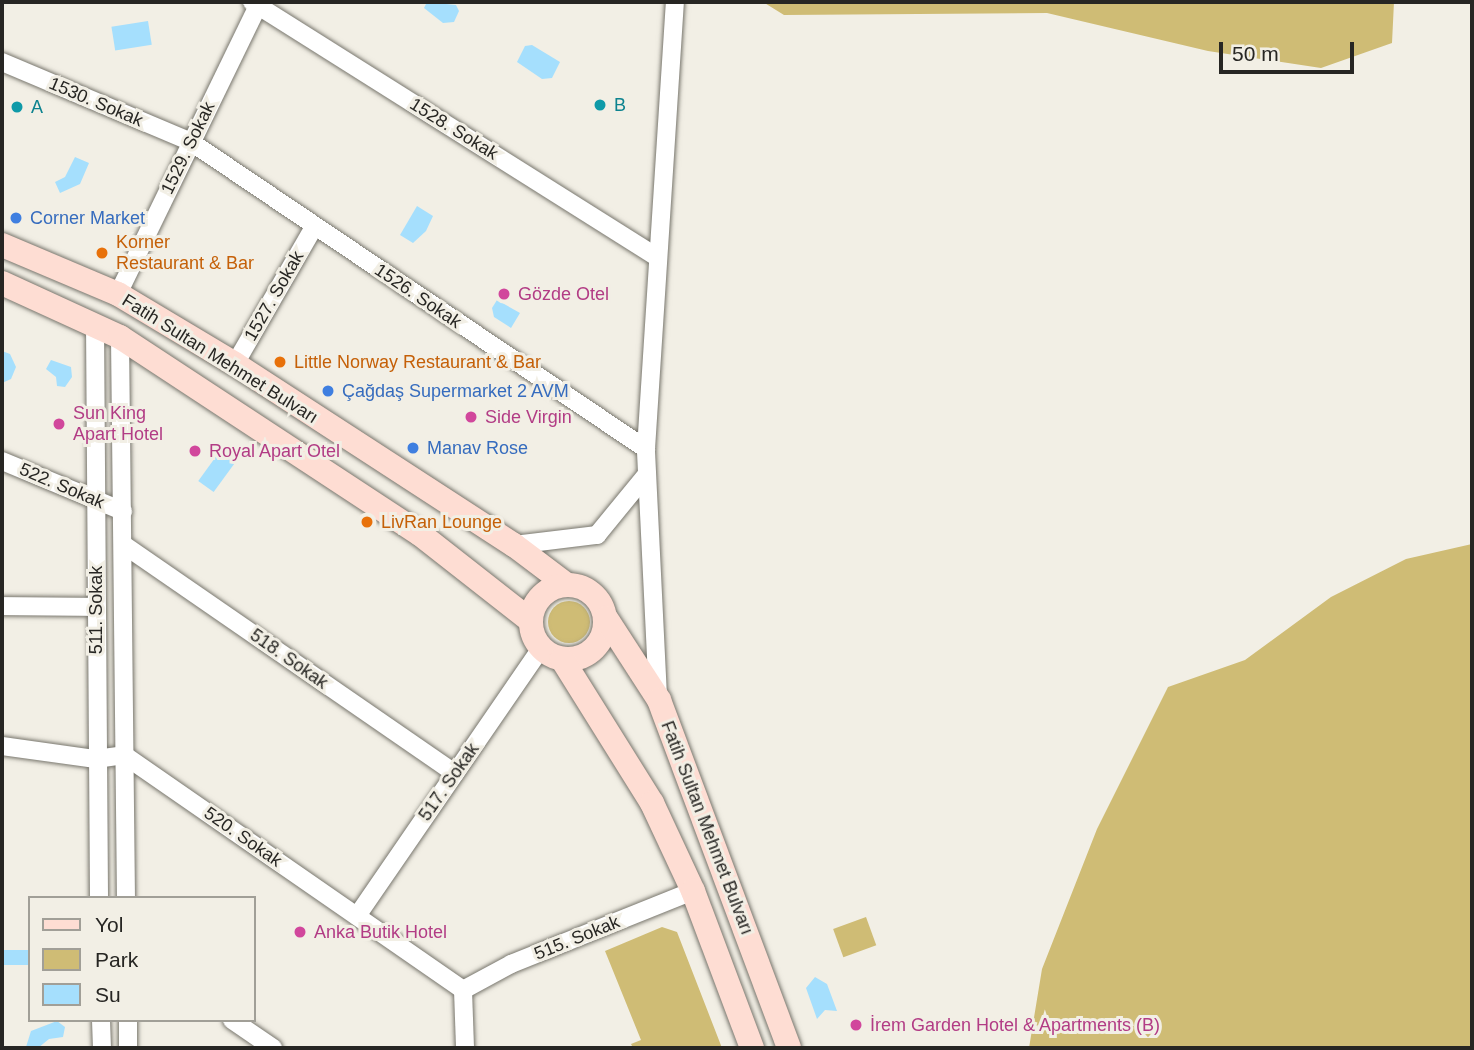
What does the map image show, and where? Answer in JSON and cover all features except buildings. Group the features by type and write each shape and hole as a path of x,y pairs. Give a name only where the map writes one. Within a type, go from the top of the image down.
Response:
{"main road":[{"name":"Fatih Sultan Mehmet Bulvarı","path":"2,245 118,294 235,365 514,545 567,585 593,594 659,701 789,1048"},
{"name":"Fatih Sultan Mehmet Bulvarı","path":"2,284 95,323 120,337 421,534 531,621 652,803 693,891 752,1048"},
{"path":"531,621 538,600 567,585"},
{"path":"551,654 594,650 605,630 606,618"}],"street":[{"path":"659,701 646,449 675,2"},
{"name":"1528. Sokak","path":"257,3 657,257"},
{"name":"1529. Sokak","path":"118,294 257,3"},
{"name":"1530. Sokak","path":"2,62 191,142"},
{"name":"1526. Sokak","path":"191,142 646,449"},
{"name":"1527. Sokak","path":"235,365 314,227"},
{"name":"511. Sokak","path":"95,323 99,896"},
{"name":"511. Sokak","path":"120,337 126,896"},
{"name":"522. Sokak","path":"2,461 123,511"},
{"path":"514,545 597,535 647,474"},
{"name":"518. Sokak","path":"124,545 455,773"},
{"path":"2,607 96,607"},
{"name":"517. Sokak","path":"357,916 455,773 551,654"},
{"path":"2,746 96,759 124,755"},
{"name":"520. Sokak","path":"124,755 463,990"},
{"name":"515. Sokak","path":"463,990 511,964 693,891"},
{"path":"463,990 465,1048"},
{"path":"101,1022 102,1048"},
{"path":"128,1022 128,1048"},
{"path":"235,1022 273,1048"}],"green space":[{"path":"763,2 1394,2 1392,43 1321,68 1208,51 1047,13 784,15"},
{"path":"1472,544 1472,1048 1029,1048 1042,969 1097,829 1168,687 1245,660 1331,597 1406,559"},
{"path":"569,601 584,607 590,622 584,637 569,643 554,637 548,622 554,607"},
{"path":"866,917 876,945 843,957 833,929"},
{"path":"662,927 677,932 722,1048 633,1048 631,1044 641,1040 605,951"}],"water":[{"path":"427,2 456,5 459,11 454,22 443,23 424,8"},
{"path":"148,21 152,45 115,50 111,27"},
{"path":"532,45 560,62 552,78 542,79 517,62 525,46"},
{"path":"75,157 89,163 80,184 60,193 55,182 65,177"},
{"path":"417,206 433,216 426,231 413,243 400,235"},
{"path":"497,300 520,313 511,328 494,317 492,308"},
{"path":"2,351 10,354 16,367 11,379 2,383"},
{"path":"51,360 71,367 72,377 65,387 57,386 56,377 46,369"},
{"path":"220,451 235,462 214,492 198,481"},
{"path":"2,950 28,950 28,965 2,965"},
{"path":"815,977 827,984 837,1011 825,1010 817,1019 806,988"},
{"path":"54,1022 65,1027 63,1037 49,1039 38,1048 26,1047 31,1031"}],"place":[{"name":"B","path":"600,105"},
{"name":"A","path":"17,107"},
{"name":"Corner Market","path":"16,218"},
{"name":"Korner Restaurant & Bar","path":"102,253"},
{"name":"Gözde Otel","path":"504,294"},
{"name":"Little Norway Restaurant & Bar","path":"280,362"},
{"name":"Çağdaş Supermarket 2 AVM","path":"328,391"},
{"name":"Side Virgin","path":"471,417"},
{"name":"Sun King Apart Hotel","path":"59,424"},
{"name":"Manav Rose","path":"413,448"},
{"name":"Royal Apart Otel","path":"195,451"},
{"name":"LivRan Lounge","path":"367,522"},
{"name":"Anka Butik Hotel","path":"300,932"},
{"name":"İrem Garden Hotel & Apartments (B)","path":"856,1025"}]}
